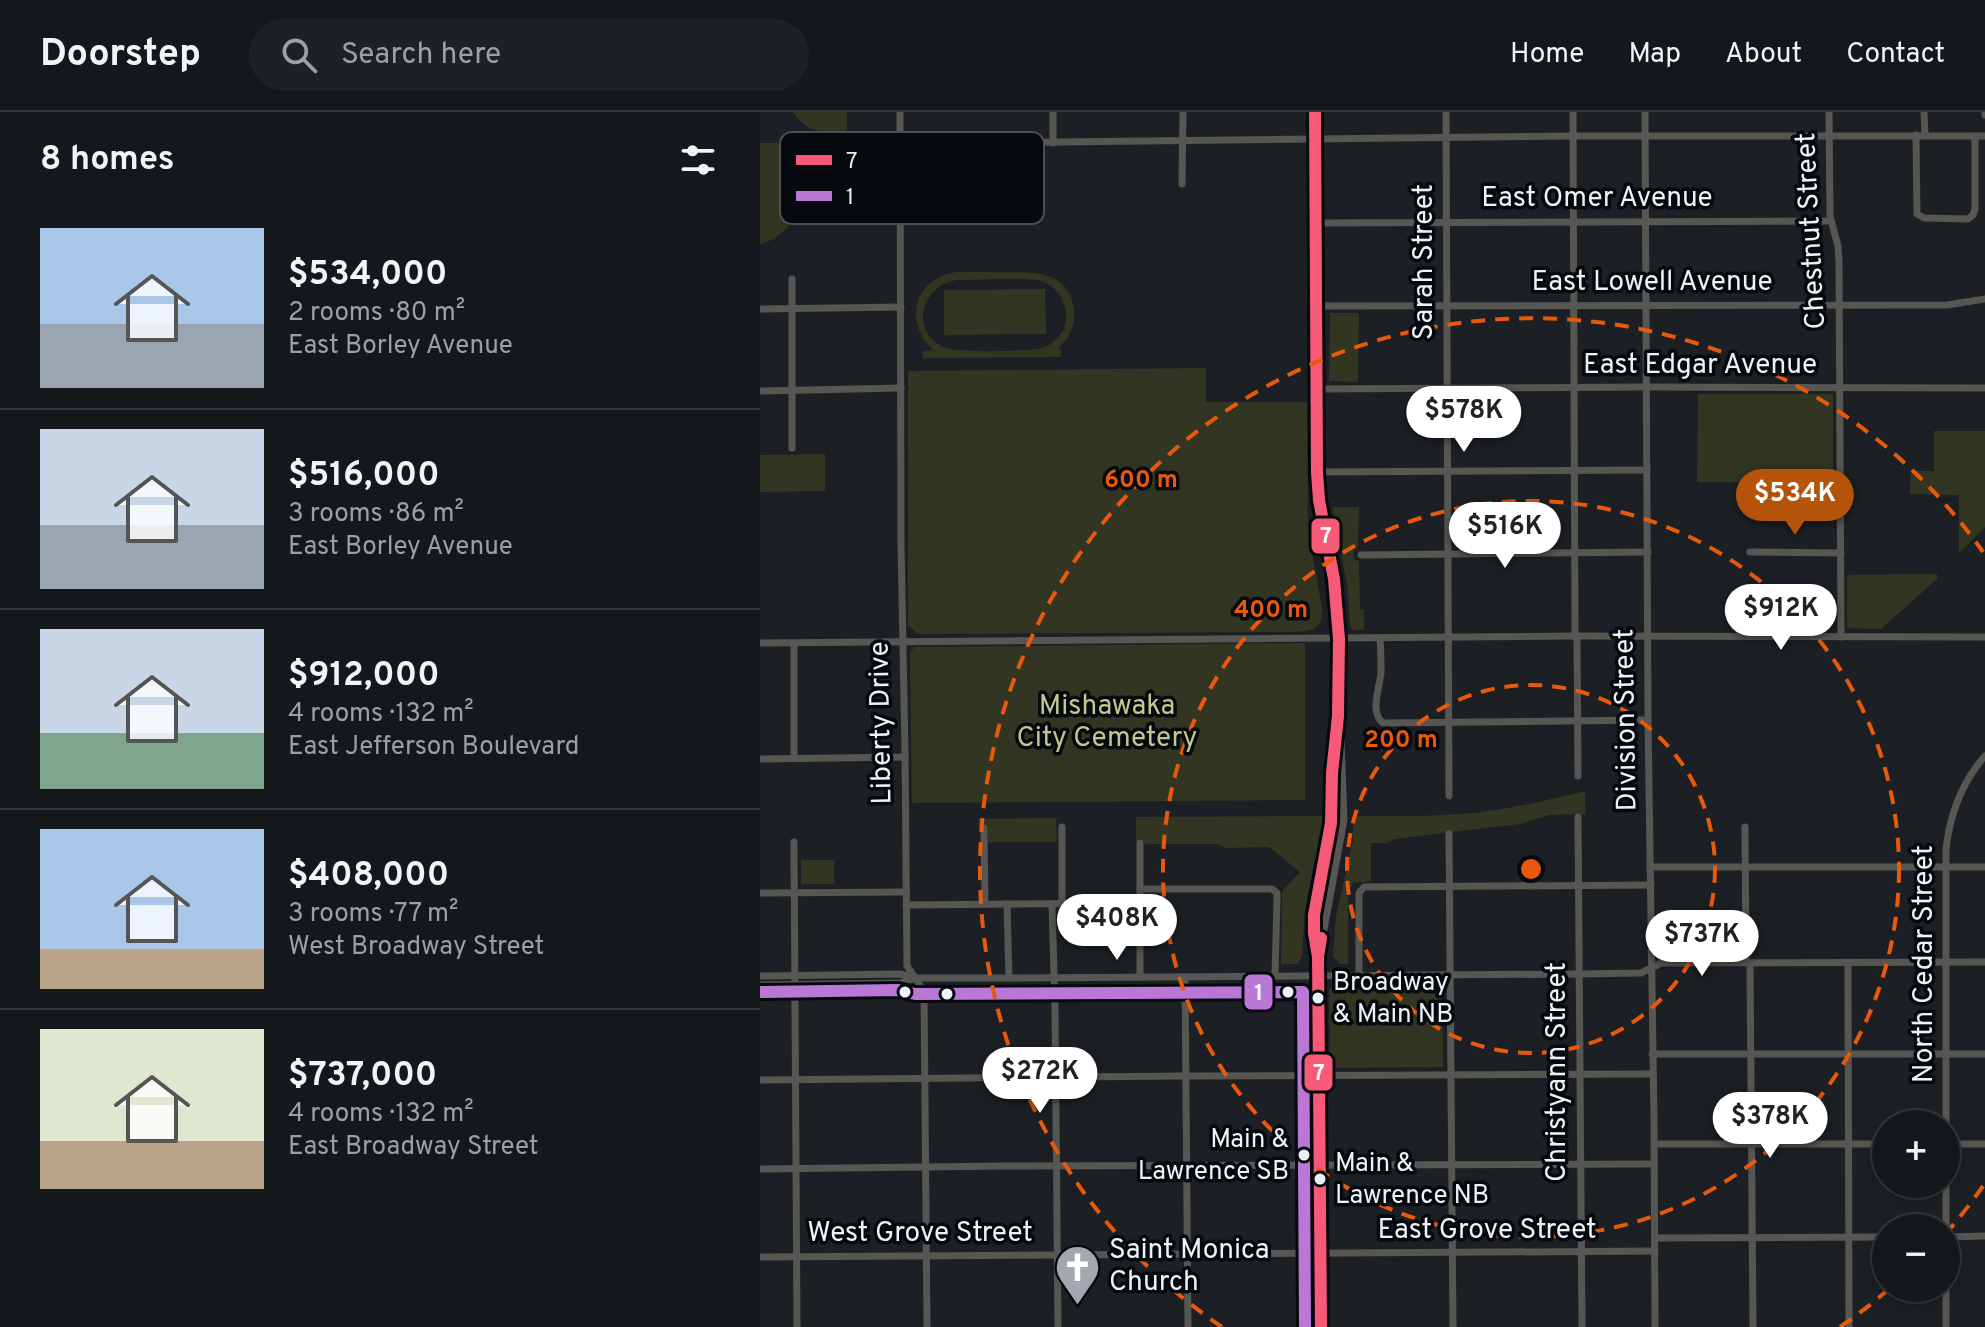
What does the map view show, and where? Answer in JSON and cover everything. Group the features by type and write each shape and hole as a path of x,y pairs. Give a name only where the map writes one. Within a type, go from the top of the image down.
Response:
{"main road":[{"path":"1315,112 1317,472 1334,579 1339,639 1331,823 1314,915 1319,976 1321,1327"}],"street":[{"path":"1053,112 1053,143"},
{"path":"1182,184 1183,112"},
{"name":"Sarah Street","path":"1446,112 1449,796"},
{"path":"1573,112 1578,776"},
{"name":"Division Street","path":"1645,112 1655,1327"},
{"name":"Chestnut Street","path":"1829,112 1830,221 1839,253 1841,637"},
{"path":"1924,112 1920,135 1917,217 1968,219 1974,216 1975,136"},
{"path":"1044,143 1573,136 1985,136"},
{"name":"East Omer Avenue","path":"1315,223 1830,221"},
{"name":"Liberty Drive","path":"900,224 907,966 924,991 927,1327"},
{"path":"792,279 792,448"},
{"name":"East Lowell Avenue","path":"1318,306 1947,305 1985,299"},
{"path":"760,309 901,307"},
{"path":"760,391 901,388"},
{"name":"East Edgar Avenue","path":"1318,389 1985,388"},
{"path":"1317,472 1647,470"},
{"path":"1361,555 1648,552"},
{"path":"1750,552 1841,553"},
{"path":"760,643 1576,636 1985,637"},
{"path":"1380,638 1381,670 1376,716 1383,723 1648,720"},
{"path":"794,643 794,758"},
{"name":"North Cedar Street","path":"1946,1110 1948,830 1963,787 1985,756"},
{"path":"760,759 905,757"},
{"name":"Christyann Street","path":"1578,817 1582,1327"},
{"path":"1062,827 1062,904"},
{"path":"1745,827 1753,1327"},
{"path":"984,828 985,904"},
{"path":"1449,834 1453,1327"},
{"path":"794,842 797,1327"},
{"path":"1140,843 1140,977"},
{"path":"1650,867 1985,867"},
{"path":"1359,976 1359,893 1362,888 1651,885"},
{"path":"1140,889 1272,889 1277,893 1275,976"},
{"path":"760,893 906,892"},
{"path":"906,905 1140,903"},
{"path":"1007,904 1009,978"},
{"path":"1052,904 1058,1327"},
{"path":"1848,962 1849,1327"},
{"path":"760,985 900,974 915,978 1054,978 1579,974 1641,973 1661,963 1985,962"},
{"path":"760,976 794,980"},
{"path":"1185,977 1188,1327"},
{"path":"1652,1054 1985,1054"},
{"path":"760,1080 1653,1074"},
{"path":"1654,1144 1872,1144"},
{"path":"1960,1144 1985,1144"},
{"path":"760,1169 1654,1164"},
{"path":"1960,1237 1985,1236"},
{"path":"1655,1238 1872,1237"},
{"name":"East Grove Street","path":"1320,1253 1655,1251"},
{"name":"West Grove Street","path":"760,1257 1320,1253"},
{"name":"North Cedar Street","path":"1946,1302 1946,1327"}],"green space":[{"path":"793,112 847,112 847,132 823,132 810,128"},
{"path":"760,143 780,143 780,224 790,224 776,238 760,244"},
{"path":"957,272 1025,272 1057,280 1071,297 1074,310 1071,331 1058,349 1061,350 1061,357 923,358 923,351 933,350 923,339 918,326 918,302 931,282","holes":["1026,279 1044,282 1063,300 1065,325 1055,340 1042,348 976,351 943,347 926,330 924,309 935,290 957,280"]},
{"path":"1045,289 1046,334 944,335 944,290"},
{"path":"1330,313 1359,313 1358,382 1329,381"},
{"path":"1206,368 1206,402 1307,402 1308,530 1322,608 1321,621 1315,628 1292,632 918,634 908,625 908,371"},
{"path":"1698,394 1833,394 1833,483 1697,482"},
{"path":"1934,431 1985,431 1985,527 1959,553 1959,495 1910,494 1911,471 1934,471"},
{"path":"825,454 825,491 760,492 760,455"},
{"path":"1332,507 1359,507 1358,547 1353,553 1355,560 1359,561 1360,609 1364,610 1364,630 1352,630 1350,625 1347,584"},
{"path":"1937,574 1937,579 1881,629 1847,628 1847,575"},
{"name":"Mishawaka City Cemetery","path":"1305,643 1305,800 912,803 910,652 915,647"},
{"path":"1585,791 1585,814 1549,815 1520,824 1371,843 1371,881 1353,883 1348,893 1348,964 1339,964 1333,957 1336,916 1353,841 1353,816 1473,813"},
{"path":"1324,816 1305,908 1302,957 1297,964 1281,964 1282,891 1300,872 1269,847 1226,848 1216,844 1145,844 1144,841 1136,841 1136,817"},
{"path":"1056,818 1057,841 1054,842 988,842 988,826 978,826 978,819"},
{"path":"801,860 834,860 834,884 801,884"},
{"path":"1442,986 1443,1067 1330,1066 1329,989 1437,989"}],"transit line":[{"name":"7","path":"1315,112 1317,472 1319,500 1334,579 1339,639 1331,823 1314,915 1318,957"},
{"name":"7","path":"1321,938 1318,957 1321,1327"},
{"name":"1","path":"760,992 1303,992 1305,1327"}],"place":[{"name":"Broadway & Main NB","path":"1318,998"},
{"name":"Main & Lawrence SB","path":"1304,1155"},
{"name":"Main & Lawrence NB","path":"1320,1179"},
{"name":"Saint Monica Church","path":"1078,1306"}]}
